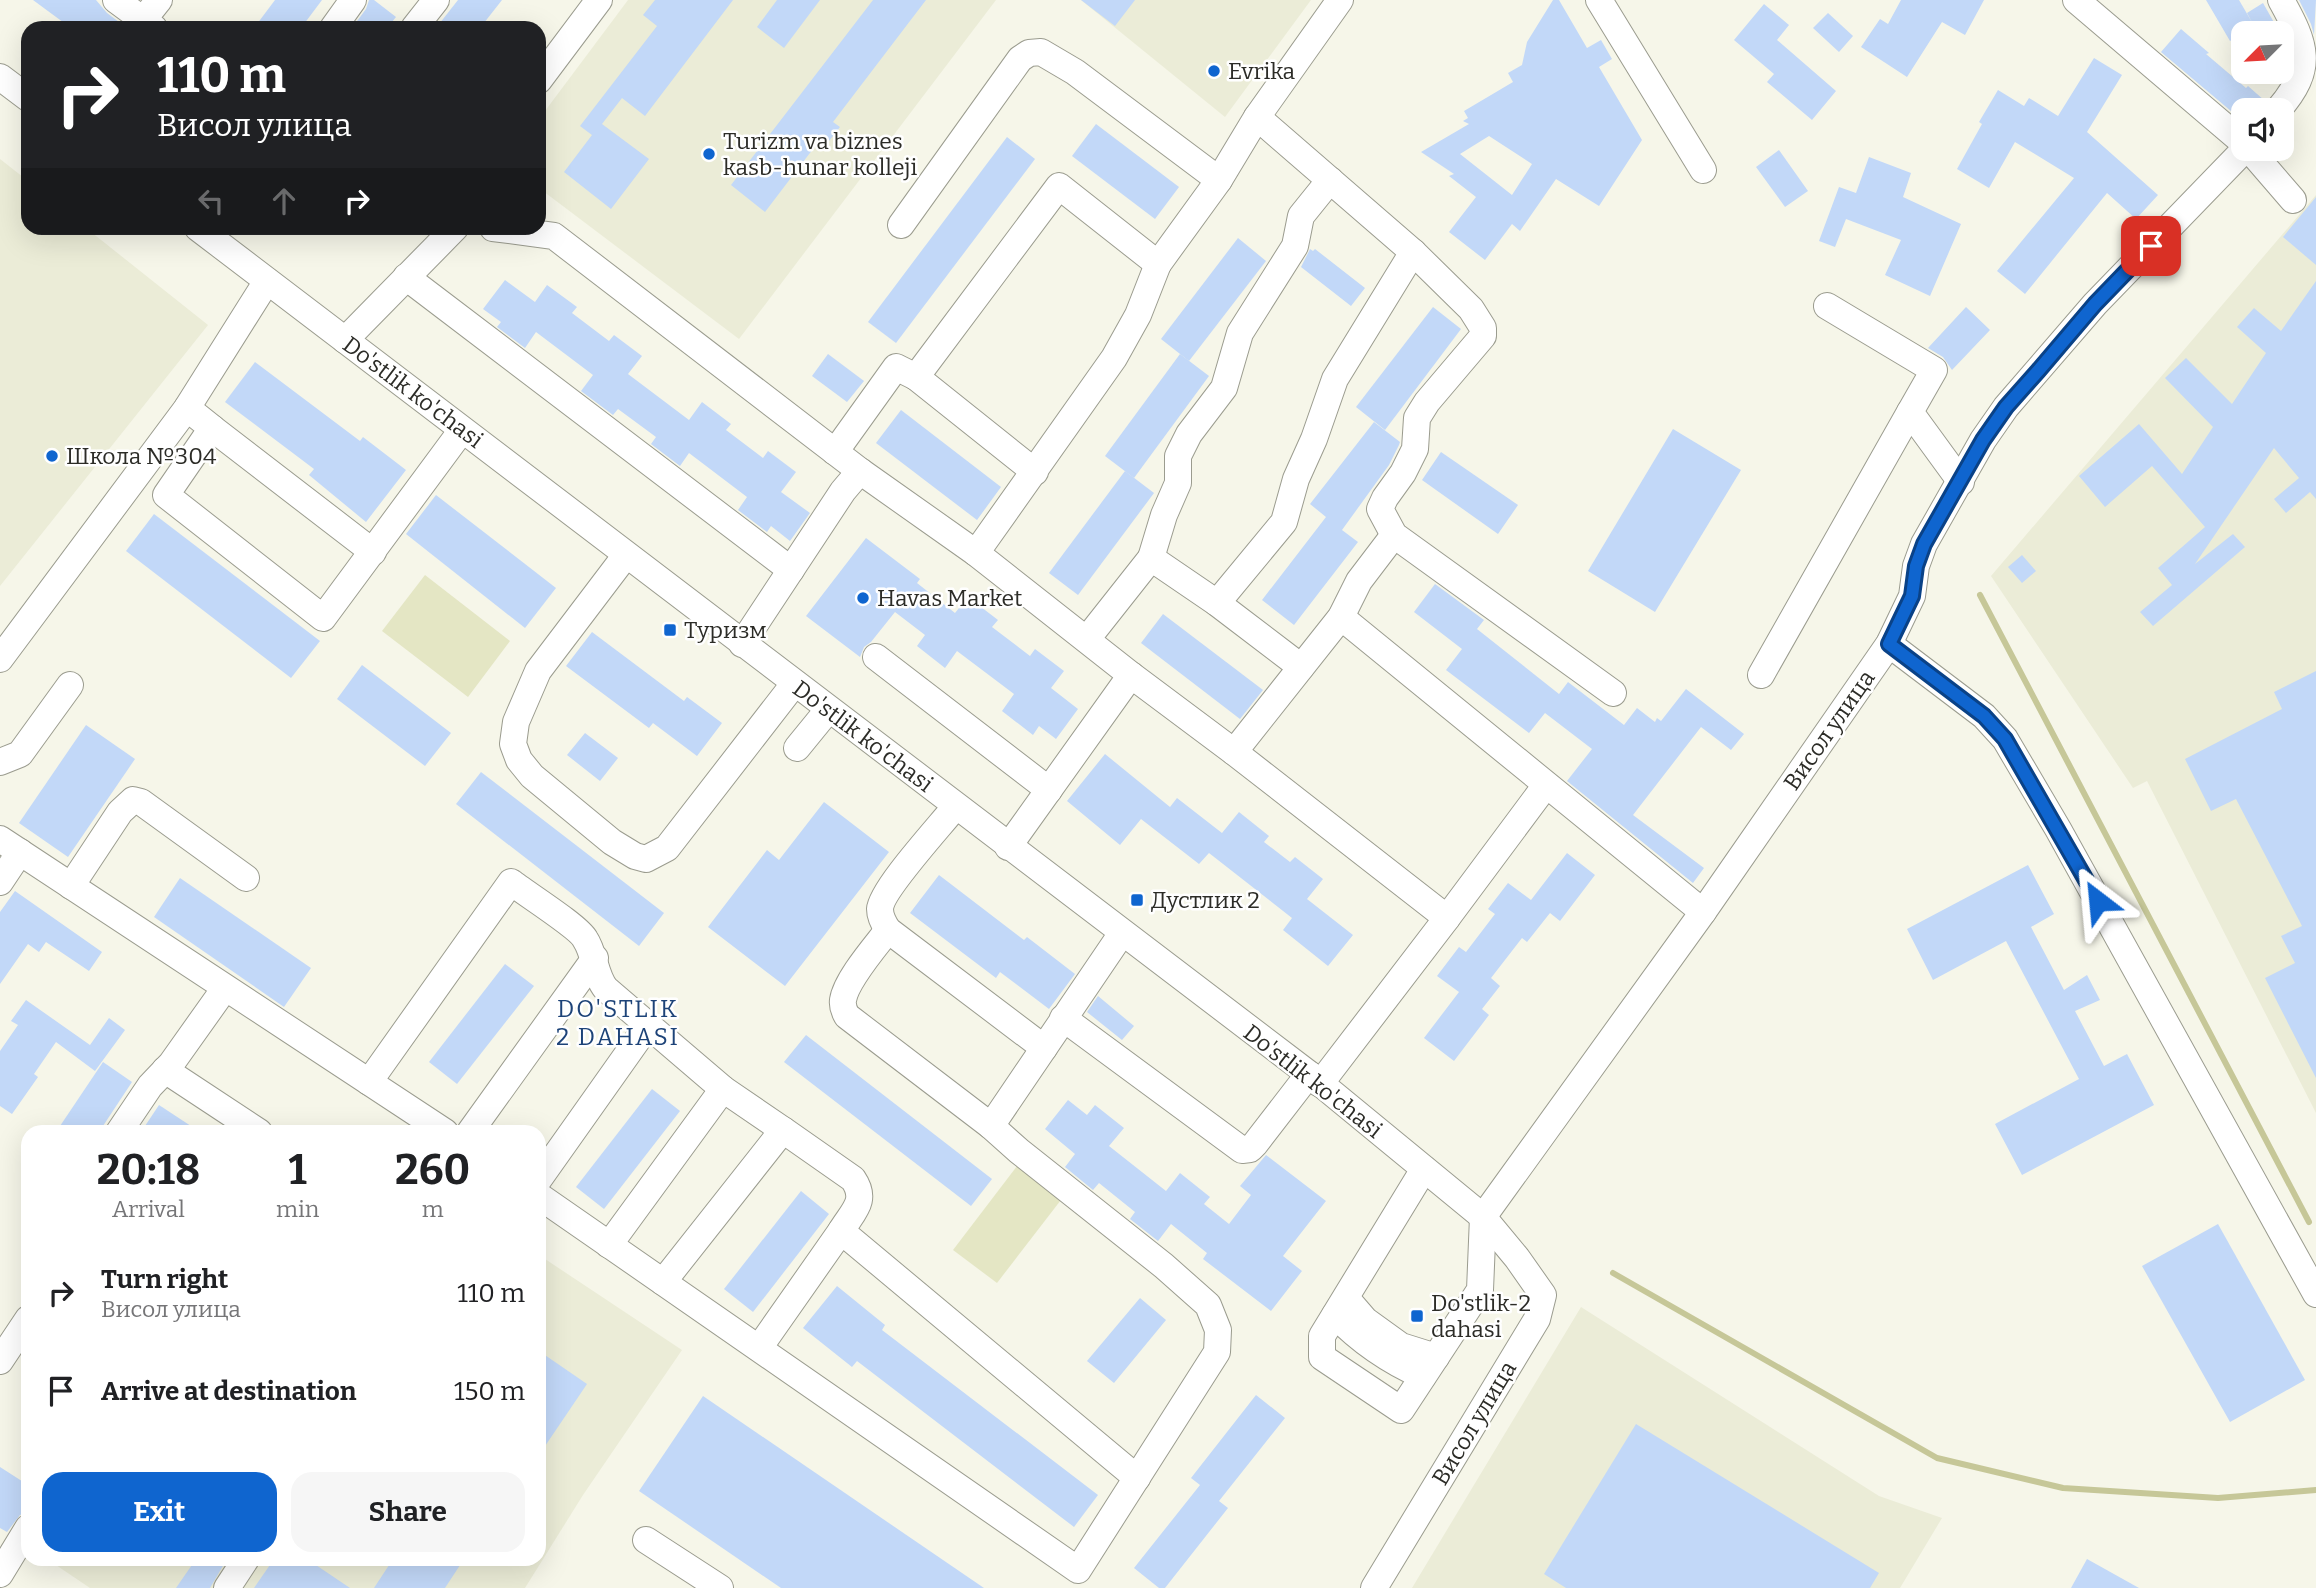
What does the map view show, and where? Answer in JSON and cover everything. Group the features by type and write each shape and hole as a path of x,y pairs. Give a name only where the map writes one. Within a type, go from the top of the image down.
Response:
{"street":[{"path":"116,0 152,16"},
{"path":"338,21 354,0"},
{"path":"420,21 436,0"},
{"path":"546,71 599,0"},
{"path":"976,553 1114,358 1139,315 1158,264 1219,180 1257,117 1340,0"},
{"path":"1599,0 1703,170"},
{"path":"2076,0 2231,132"},
{"path":"2281,0 2300,38 2304,53 2299,77 2289,98"},
{"path":"901,225 1020,59 1029,53 1041,52 1076,72 1219,180"},
{"path":"0,76 21,92"},
{"path":"1257,117 1413,252 1471,309 1483,328 1483,336 1427,402 1417,418 1415,449 1380,509 1394,535 1613,693"},
{"name":"Висол улица","path":"1483,1217 1703,912 1889,644 1912,596 1916,566 1924,544 1983,440 2006,407 2095,304 2235,161"},
{"path":"2258,161 2293,200"},
{"path":"1087,639 1151,558 1164,515 1178,483 1178,456 1189,434 1224,388 1240,333 1294,246 1301,216 1330,180"},
{"path":"915,377 1059,186 1158,264"},
{"name":"Do'stlik ko'chasi","path":"207,235 1314,1079 1483,1217 1517,1258"},
{"path":"345,340 448,235"},
{"path":"546,235 554,236 860,471 976,553 1447,918"},
{"path":"1217,603 1284,522 1296,479 1314,439 1335,379 1413,252"},
{"path":"406,277 791,570"},
{"path":"0,659 187,408 267,281"},
{"path":"1761,675 1934,370 1827,306"},
{"path":"835,452 896,367 915,377 1035,472"},
{"path":"187,408 373,552"},
{"path":"1910,412 1961,482"},
{"path":"212,428 166,495 323,618 462,430"},
{"path":"742,644 860,471"},
{"path":"1234,752 1340,617 1359,581 1394,535"},
{"path":"626,555 538,671 516,722 513,744 519,760 532,776 612,842 635,856 646,859 667,848 794,684"},
{"path":"1151,558 1217,603 1301,667"},
{"path":"1340,617 1703,912"},
{"path":"1889,644 1984,716 2005,739 2307,1258 2316,1293"},
{"path":"876,657 1049,790"},
{"path":"1008,847 1131,675"},
{"path":"0,762 20,754 70,685"},
{"path":"797,748 828,710"},
{"path":"1063,1018 1242,1150 1250,1149 1314,1079 1447,918 1546,785"},
{"path":"71,886 120,812 133,800 141,802 246,878"},
{"path":"955,807 891,886 882,901 880,911 888,930 1044,1048"},
{"path":"0,882 10,845 435,1125"},
{"path":"369,1082 511,882 584,935 595,958 601,984 723,1089 853,1179 860,1190 861,1199 841,1231 759,1348"},
{"path":"546,1201 1078,1570 1217,1352 1218,1330 1208,1305 1164,1266 1018,1151 991,1126 847,1016 843,1009 843,999 850,984 888,930"},
{"path":"991,1126 1122,933"},
{"path":"475,1125 595,958"},
{"path":"124,1125 225,988"},
{"path":"546,1169 648,1025"},
{"path":"165,1069 249,1125"},
{"path":"610,1245 723,1089"},
{"path":"663,1282 783,1130"},
{"path":"1424,1169 1334,1316 1322,1357 1401,1410 1480,1290 1483,1217"},
{"path":"841,1231 1137,1478"},
{"name":"Висол улица","path":"1374,1588 1537,1319 1544,1295 1517,1258"},
{"path":"1334,1316 1359,1339 1395,1364 1422,1377"},
{"path":"1334,1316 1346,1353 1422,1377"},
{"path":"0,1362 21,1330"},
{"path":"0,1574 21,1540"},
{"path":"646,1540 720,1588"},
{"path":"227,1588 241,1566"},
{"path":"0,1582 9,1588"}],"shaded area":[{"name":"Turizm va biznes kasb-hunar kolleji","path":"628,0 996,0 739,339 546,193 546,110"},
{"name":"Evrika","path":"1081,0 1311,0 1225,117"},
{"name":"Школа №304","path":"0,159 21,176 21,235 95,235 208,325 0,586"},
{"path":"2316,195 2316,1113 2147,781 2133,788 1991,576"},
{"path":"425,575 510,641 468,697 382,631"},
{"path":"1020,1162 1064,1196 997,1283 953,1250"},
{"path":"546,1260 682,1350 546,1554"},
{"path":"1581,1307 1879,1496 1942,1518 1900,1588 1412,1588"},
{"path":"57,1566 539,1566 525,1588 90,1588"}],"building":[{"path":"33,0 96,0 118,21 62,21"},
{"path":"275,0 322,0 306,21 259,21"},
{"path":"369,0 374,0 396,17 393,21 357,21"},
{"path":"458,0 502,0 486,21 442,21"},
{"path":"655,0 733,0 645,116 622,98 602,124 649,159 611,209 564,172 592,135 580,126 657,26 643,15"},
{"path":"777,0 820,0 784,48 757,27"},
{"path":"873,0 926,0 833,122 840,127 822,150 816,145 765,212 731,185"},
{"path":"1081,0 1135,0 1115,26"},
{"path":"1553,0 1559,0 1587,48 1601,40 1612,59 1599,67 1642,140 1599,206 1556,179 1520,231 1512,224 1485,260 1449,232 1476,197 1449,176 1454,174 1421,152 1469,124 1463,121 1468,118 1464,111 1513,82 1508,73 1522,65 1527,42","holes":["1489,136 1532,164 1512,195 1460,154"]},
{"path":"1901,0 1984,0 1965,35 1942,22 1907,77 1861,47 1880,19 1888,24"},
{"path":"2206,0 2239,0 2251,21 2231,21 2230,41"},
{"path":"2299,0 2316,0 2314,35 2311,24"},
{"path":"2263,3 2273,21 2251,21 2247,13"},
{"path":"1764,4 1789,25 1777,40 1836,91 1812,120 1767,82 1774,74 1734,40"},
{"path":"1828,13 1853,36 1839,52 1813,28"},
{"path":"2181,29 2231,75 2231,84 2241,84 2246,88 2248,86 2262,98 2231,98 2231,111 2161,52"},
{"path":"2094,58 2122,75 2087,132 2158,195 2136,219 2107,193 2025,294 1997,271 2074,178 2015,142 1989,188 1957,169 1982,124 1979,122 1998,90 2024,106 2029,98 2058,116"},
{"path":"1096,124 1179,187 1155,219 1072,156"},
{"path":"1007,137 1035,159 896,343 868,322"},
{"path":"1779,150 1808,191 1785,207 1756,167"},
{"path":"1869,157 1911,173 1903,197 1961,224 1930,296 1885,275 1901,240 1846,219 1835,247 1819,241 1839,187 1856,193"},
{"path":"2316,197 2316,265 2283,237"},
{"path":"1238,238 1266,261 1189,361 1161,339"},
{"path":"1310,249 1315,249 1365,288 1351,306 1301,267"},
{"path":"505,280 535,302 547,285 577,307 572,313 609,341 614,335 642,356 628,374 689,420 702,402 731,424 726,430 763,458 768,451 796,472 781,492 810,513 790,541 771,526 767,532 738,510 747,497 689,453 680,466 651,444 656,437 618,409 613,415 581,391 593,375 536,332 525,348 497,327 501,322 483,309"},
{"path":"2316,281 2316,499 2310,492 2286,513 2274,499 2299,478 2274,448 2195,564 2233,534 2245,547 2153,626 2140,612 2172,585 2158,568 2205,527 2152,466 2105,507 2079,476 2139,424 2182,474 2213,427 2165,378 2186,358 2232,404 2266,353 2237,327 2254,308 2281,331"},
{"path":"1433,307 1461,329 1385,430 1356,407"},
{"path":"1966,307 1990,330 1952,370 1943,357 1928,348"},
{"path":"828,354 864,381 847,402 812,376"},
{"path":"1180,354 1209,376 1134,478 1105,456"},
{"path":"255,362 360,441 363,437 406,470 366,522 309,475 314,469 225,402"},
{"path":"901,410 1001,487 977,520 876,443"},
{"path":"1374,422 1400,442 1399,445 1389,465 1342,530 1358,542 1294,625 1262,600 1326,517 1310,504"},
{"path":"1673,429 1741,470 1655,612 1588,571"},
{"path":"1441,452 1518,505 1498,534 1422,480"},
{"path":"1125,471 1154,493 1078,595 1049,573"},
{"path":"436,495 556,588 525,628 406,534"},
{"path":"154,514 320,641 291,678 126,551"},
{"path":"866,538 920,579 917,583 955,613 968,597 998,620 992,627 1030,656 1035,649 1064,671 1051,688 1078,709 1056,739 1039,726 1033,735 1002,711 1014,694 957,651 945,668 917,646 925,635 895,612 864,647 860,657 806,616"},
{"path":"2022,555 2036,571 2022,583 2008,567"},
{"path":"1435,584 1484,620 1477,629 1559,694 1568,682 1624,725 1637,708 1655,722 1657,718 1661,721 1686,689 1744,734 1731,750 1701,727 1633,815 1704,868 1693,883 1567,781 1592,749 1545,713 1529,733 1446,670 1462,649 1414,612"},
{"path":"1163,614 1263,690 1240,719 1141,643"},
{"path":"592,632 684,701 687,697 722,723 697,756 653,723 649,728 566,666"},
{"path":"362,665 451,733 425,766 337,699"},
{"path":"2316,671 2316,1078 2265,978 2295,963 2281,936 2302,926 2236,799 2211,811 2185,759 2282,709 2274,692"},
{"path":"86,725 135,759 68,857 19,823"},
{"path":"585,733 618,758 600,781 567,755"},
{"path":"1105,754 1170,807 1177,798 1222,833 1239,812 1269,836 1264,842 1290,862 1295,857 1323,879 1307,899 1353,935 1328,966 1283,930 1292,918 1209,853 1199,864 1141,819 1120,845 1067,801"},
{"path":"481,772 664,913 639,946 456,804"},
{"path":"824,802 889,852 785,986 708,927 767,850 779,860"},
{"path":"1567,853 1595,875 1560,921 1550,913 1527,942 1522,938 1491,978 1500,986 1482,1009 1489,1015 1454,1061 1424,1038 1459,992 1437,976 1459,947 1466,952 1495,914 1488,909 1508,883 1531,900"},
{"path":"2028,865 2054,914 2031,927 2064,990 2087,975 2100,1000 2075,1011 2104,1066 2127,1054 2154,1105 2022,1175 1995,1124 2079,1079 2006,941 1933,980 1907,929"},
{"path":"939,875 1024,940 1027,937 1075,974 1049,1009 1000,972 996,978 910,913"},
{"path":"180,878 311,968 284,1007 154,917"},
{"path":"15,891 102,952 89,971 46,942 39,952 28,944 0,984 0,912"},
{"path":"505,964 534,986 457,1084 429,1062"},
{"path":"1098,996 1134,1026 1122,1040 1087,1012"},
{"path":"26,1000 90,1045 109,1018 125,1030 95,1071 56,1042 34,1074 38,1077 12,1114 0,1106 0,1051 18,1025 11,1021"},
{"path":"806,1035 992,1179 971,1206 784,1062"},
{"path":"103,1062 132,1082 104,1125 61,1125"},
{"path":"652,1089 680,1111 604,1209 576,1187"},
{"path":"1068,1100 1087,1115 1095,1105 1124,1128 1109,1146 1166,1191 1180,1173 1210,1197 1204,1204 1229,1224 1251,1195 1240,1186 1266,1155 1326,1201 1283,1256 1302,1271 1271,1311 1203,1259 1207,1253 1171,1224 1158,1241 1130,1219 1135,1212 1099,1183 1093,1190 1065,1167 1075,1154 1045,1129"},
{"path":"159,1105 189,1125 146,1125"},
{"path":"801,1191 829,1214 753,1312 724,1289"},
{"path":"2218,1224 2305,1380 2230,1422 2142,1266"},
{"path":"837,1286 885,1325 882,1330 1098,1495 1074,1527 857,1361 852,1367 803,1328"},
{"path":"1140,1298 1166,1320 1114,1383 1087,1361"},
{"path":"546,1356 587,1384 546,1445"},
{"path":"1256,1395 1285,1418 1219,1501 1228,1508 1165,1588 1159,1588 1134,1568 1200,1485 1191,1478"},
{"path":"703,1396 984,1588 781,1588 639,1491"},
{"path":"1636,1424 1879,1573 1870,1588 1566,1588 1544,1574"},
{"path":"0,1467 21,1480 21,1515 7,1532 0,1528"},
{"path":"2087,1559 2139,1588 2071,1588"},
{"path":"191,1566 223,1566 210,1588 176,1588"},
{"path":"269,1566 317,1566 350,1588 254,1588"},
{"path":"388,1566 459,1566 445,1588 374,1588"}],"waterway":[{"path":"1980,595 2309,1222"},
{"path":"1613,1273 1937,1458 2063,1488 2218,1498 2316,1490"}],"place":[{"name":"Evrika","path":"1214,71"},
{"name":"Turizm va biznes kasb-hunar kolleji","path":"709,154"},
{"name":"Школа №304","path":"52,456"},
{"name":"Havas Market","path":"863,598"},
{"name":"Туризм","path":"670,630"},
{"name":"Дустлик 2","path":"1137,900"},
{"name":"Do'stlik-2 dahasi","path":"1417,1316"}],"district":[{"name":"DO'STLIK 2 DAHASI","path":"618,1023"}],"route":[{"path":"2098,901 2005,739 1984,716 1889,644 1912,596 1916,566 1924,544 1983,440 2006,407 2095,304 2151,246"}]}
